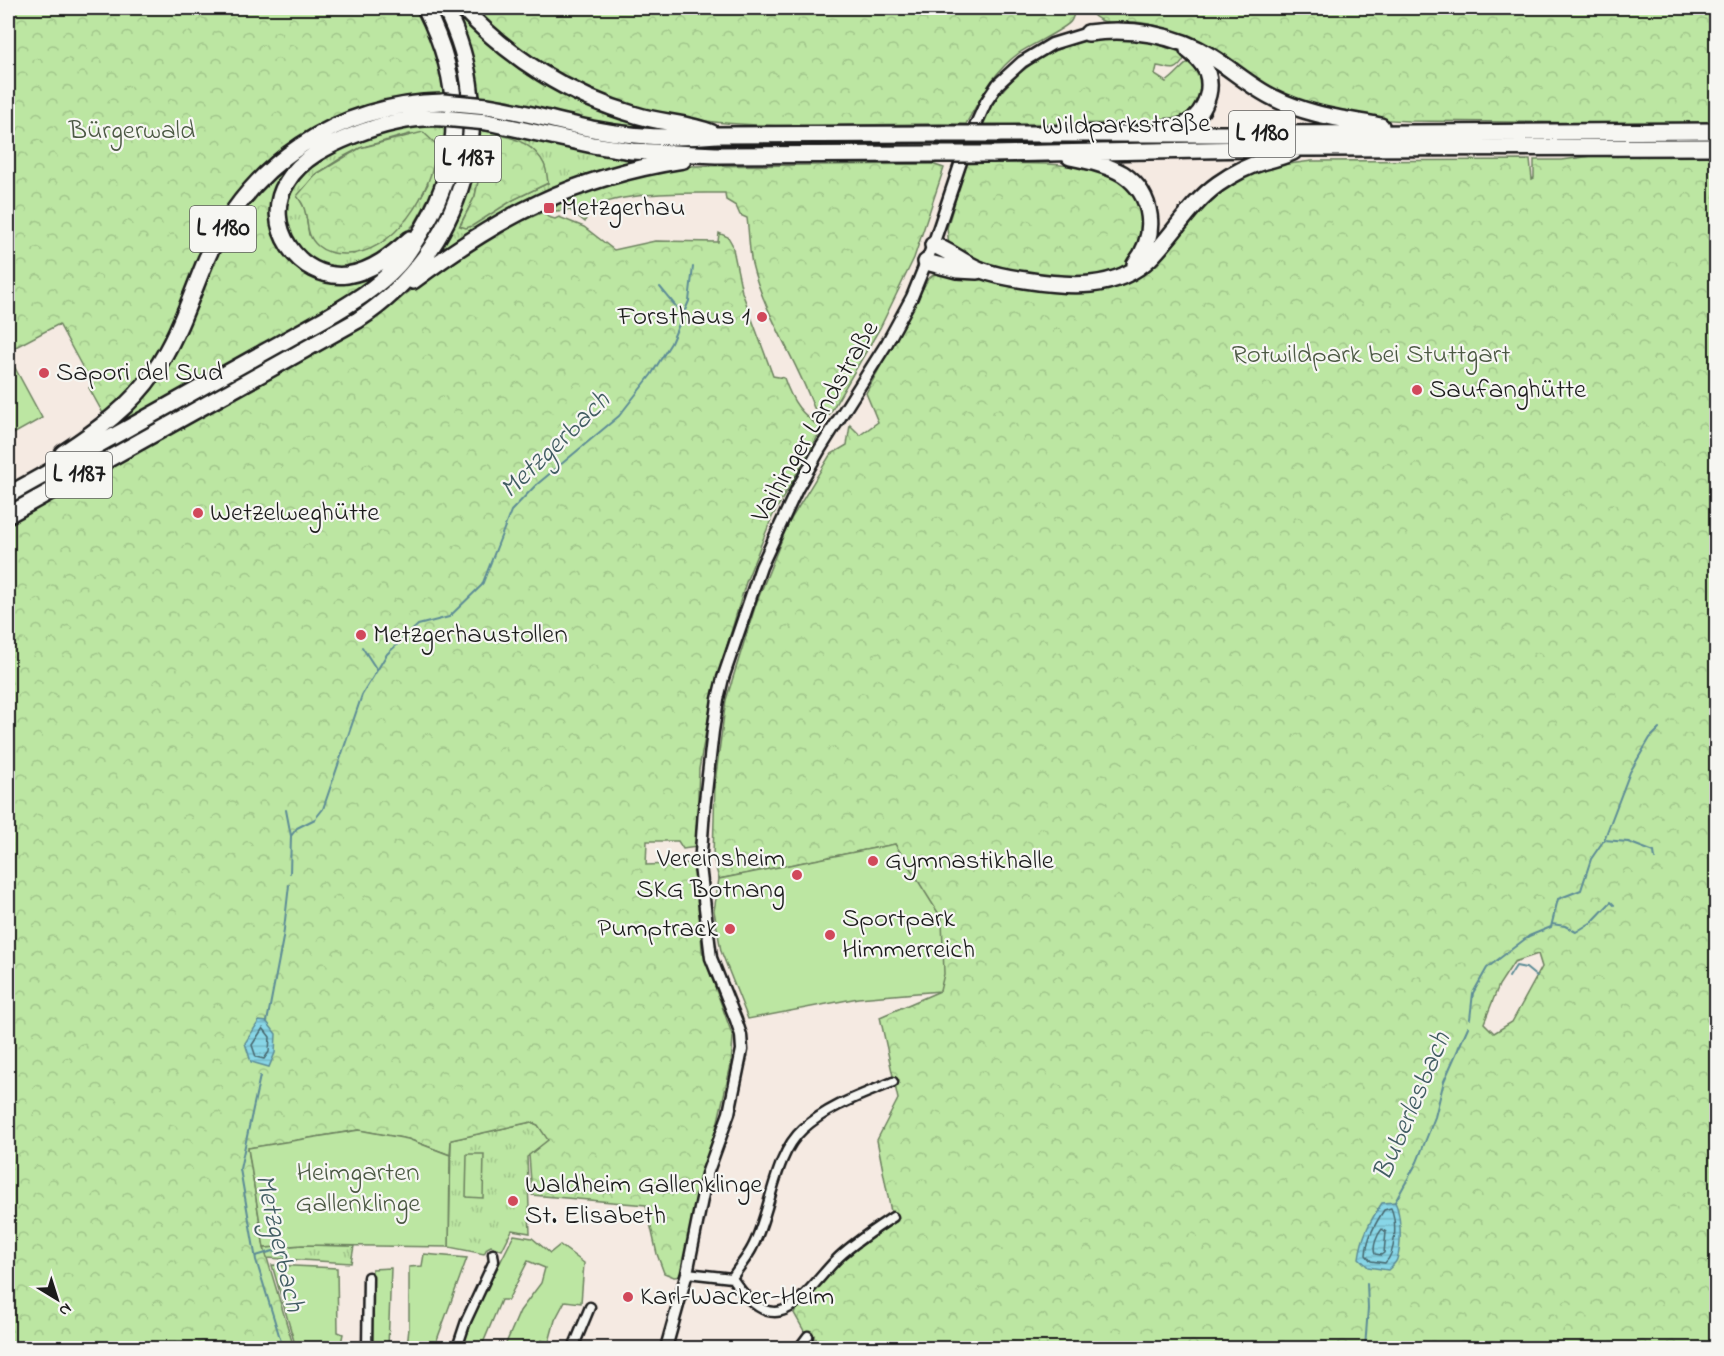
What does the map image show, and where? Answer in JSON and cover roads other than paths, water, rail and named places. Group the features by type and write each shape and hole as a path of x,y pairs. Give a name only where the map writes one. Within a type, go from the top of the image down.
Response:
{"highway":[{"name":"L 1187","path":"8,495 359,298 399,264 424,227 441,192 452,148 455,111 452,79 445,51 425,8"},
{"name":"L 1187","path":"8,515 331,335 393,294 426,255 446,222 458,195 470,152 472,116 469,78 460,42 445,8"},
{"path":"463,8 490,35 519,58 567,87 638,116 700,128 717,135"},
{"name":"L 1180","path":"1088,33 1111,29 1162,36 1187,43 1212,57 1261,91 1288,104 1327,117 1410,132"},
{"name":"L 1180","path":"1113,135 1128,130 1180,126 1196,116 1205,103 1209,89 1208,74 1198,59 1177,41"},
{"name":"L 1180","path":"8,486 88,436 139,392 177,334 207,260 235,209 277,163 318,135 358,117 422,102 443,110 640,136 692,138 717,135"},
{"name":"L 1180","path":"424,227 393,253 371,267 350,274 328,274 307,266 289,249 281,233 279,205 284,187 297,168 334,144 379,125 443,110"},
{"name":"L 1180","path":"487,114 613,149 716,155"},
{"name":"Wildparkstraße","path":"717,135 1716,131"},
{"name":"Wildparkstraße","path":"716,155 1055,154 1300,148 1716,147"},
{"name":"L 1180","path":"926,262 957,270 980,270 1025,280 1077,286 1100,284 1125,275 1149,258 1196,203 1218,185 1251,166 1282,158 1300,148"},
{"name":"L 1180","path":"1055,154 1115,170 1130,180 1143,195 1147,202 1149,216 1148,240 1138,259 1125,275"},
{"name":"L 1180","path":"393,294 477,236 530,206 566,190 636,168 716,155"},
{"name":"L 1180","path":"933,245 980,270"}],"street":[{"name":"Vaihinger Landstraße","path":"666,1348 687,1273 708,1174 729,1113 742,1050 741,1035 736,1020 711,958 700,866 704,810 718,699 749,600 778,528 820,449 912,297 933,245 967,144 993,92 1008,74 1041,50 1065,39 1088,33"},
{"path":"732,1278 753,1247 783,1161 789,1147 801,1131 818,1117 893,1082"},
{"path":"687,1273 732,1278 744,1296 755,1305 769,1311 784,1311 796,1305 836,1259 893,1217"},
{"path":"457,1348 466,1321 494,1261 493,1254"},
{"path":"366,1348 368,1277"},
{"path":"573,1348 590,1307"},
{"path":"799,1348 808,1336"}],"water":[{"path":"259,1021 267,1022 276,1034 275,1053 269,1067 251,1062 245,1043"},
{"path":"1395,1202 1399,1214 1399,1253 1388,1270 1368,1267 1359,1258 1367,1229 1382,1203"}],"waterway":[{"name":"Metzgerbach","path":"290,873 291,836 297,828 315,819 323,809 362,695 387,654 418,625 449,617 482,585 511,511 535,486 619,416 651,375 671,343 689,301 693,267"},
{"path":"660,287 683,315"},
{"path":"362,647 377,670"},
{"name":"Buberlesbach","path":"1470,1019 1473,993 1487,968 1529,936 1551,927 1558,899 1581,890 1591,859 1604,840 1630,772 1650,738 1659,729"},
{"path":"286,810 291,836"},
{"path":"1604,840 1628,842 1654,852 1655,859"},
{"name":"Metzgerbach","path":"267,1022 283,938 289,885"},
{"path":"1552,924 1565,926 1576,932 1592,922 1611,902 1614,905"},
{"path":"1509,977 1516,966 1526,968 1537,977"},
{"name":"Buberlesbach","path":"1395,1202 1417,1162 1435,1117 1444,1081 1468,1027"},
{"name":"Metzgerbach","path":"260,1076 240,1169 256,1260 283,1348"},
{"path":"256,1256 273,1251 288,1257"},
{"name":"Buberlesbach","path":"1365,1348 1367,1283"}],"place":[{"name":"Metzgerhau","path":"549,208"},
{"name":"Forsthaus 1","path":"762,317"},
{"name":"Sapori del Sud","path":"44,373"},
{"name":"Saufanghütte","path":"1417,390"},
{"name":"Wetzelweghütte","path":"198,513"},
{"name":"Metzgerhaustollen","path":"361,635"},
{"name":"Gymnastikhalle","path":"873,861"},
{"name":"Vereinsheim SKG Botnang","path":"797,875"},
{"name":"Pumptrack","path":"730,929"},
{"name":"Sportpark Himmerreich","path":"830,935"},
{"name":"Waldheim Gallenklinge St. Elisabeth","path":"513,1201"},
{"name":"Karl-Wacker-Heim","path":"628,1297"}],"park label":[{"name":"Bürgerwald","path":"132,131"},
{"name":"Rotwildpark bei Stuttgart","path":"1371,355"},
{"name":"Heimgarten Gallenklinge","path":"358,1188"}]}
